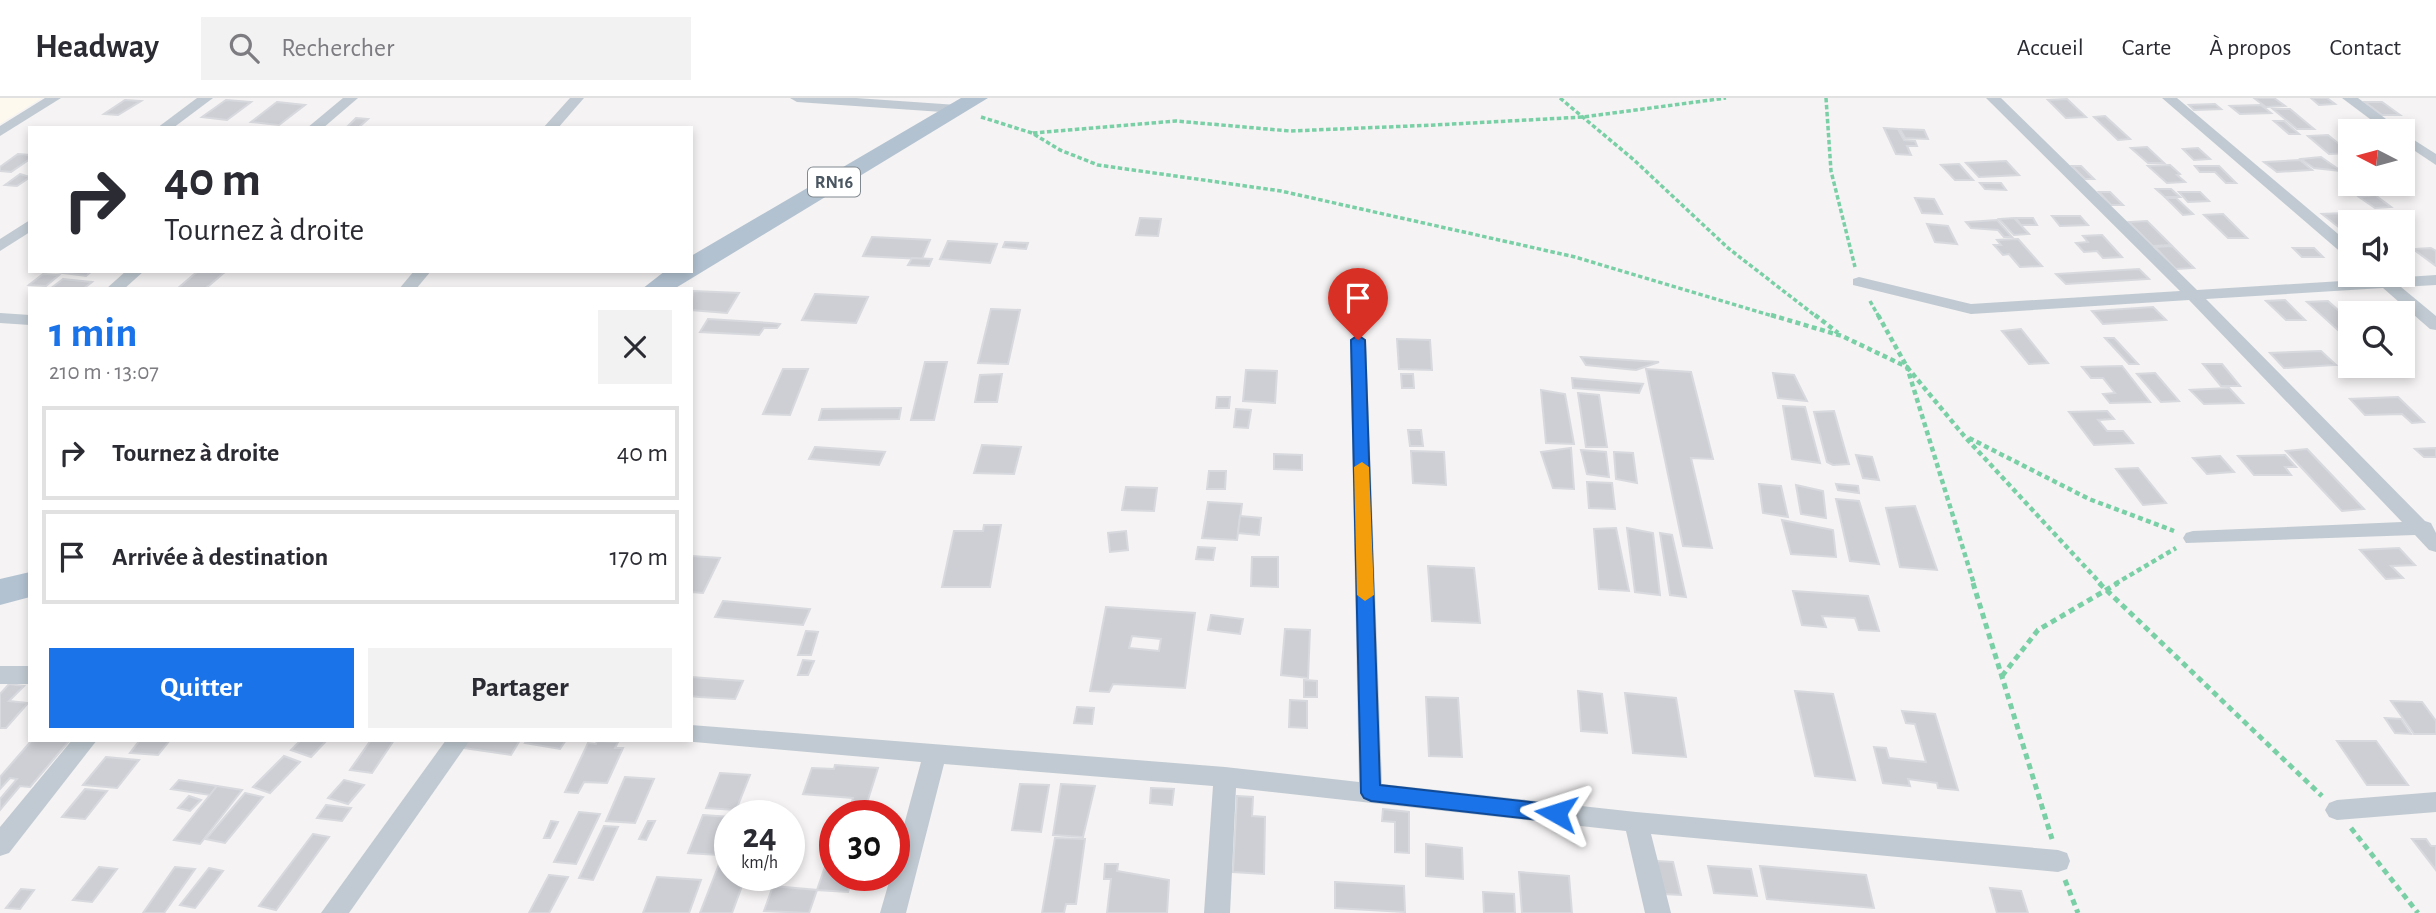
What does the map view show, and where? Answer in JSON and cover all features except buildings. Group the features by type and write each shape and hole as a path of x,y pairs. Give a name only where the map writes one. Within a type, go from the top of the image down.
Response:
{"main road":[{"name":"RN16","path":"693,266 967,104"},
{"path":"658,287 681,273"},
{"path":"0,592 28,585"}],"street":[{"path":"0,132 54,98"},
{"path":"167,126 205,98"},
{"path":"316,126 351,98"},
{"path":"552,126 577,98"},
{"path":"797,98 967,104"},
{"path":"1993,98 2427,527 2436,545"},
{"path":"2169,98 2338,242"},
{"path":"2348,98 2378,119"},
{"path":"2415,146 2436,161"},
{"path":"0,246 28,226"},
{"path":"116,287 134,273"},
{"path":"409,287 421,273"},
{"path":"2415,279 2436,280"},
{"path":"1859,282 1971,309 2338,282"},
{"path":"2392,287 2436,325"},
{"path":"0,318 28,320"},
{"path":"1358,340 1371,793"},
{"path":"2193,538 2427,527"},
{"path":"0,675 28,675"},
{"path":"693,734 1225,776 1636,822 2058,861"},
{"path":"0,845 84,742"},
{"path":"334,913 458,742"},
{"path":"893,913 935,754"},
{"path":"1217,913 1225,776"},
{"path":"2337,810 2436,802"},
{"path":"1636,822 1658,913"}],"path":[{"path":"1560,98 1728,248 1842,336"},
{"path":"1032,133 1176,121 1290,131 1583,117 1726,98"},
{"path":"1826,98 1831,171 1859,282 1907,367 1965,436 2105,589 2337,810 2418,913"},
{"path":"967,104 1032,133 1060,150 1098,165 1281,191 1561,254 1842,336 1907,367 2058,861 2077,913"},
{"path":"1965,436 2089,499 2193,538"},
{"path":"2002,676 2038,630 2193,538"}],"shaded area":[{"path":"0,98 42,98 0,124"}],"slow traffic":[{"path":"1362,467 1365,595"}],"route":[{"path":"1358,340 1371,793 1556,813"}]}
